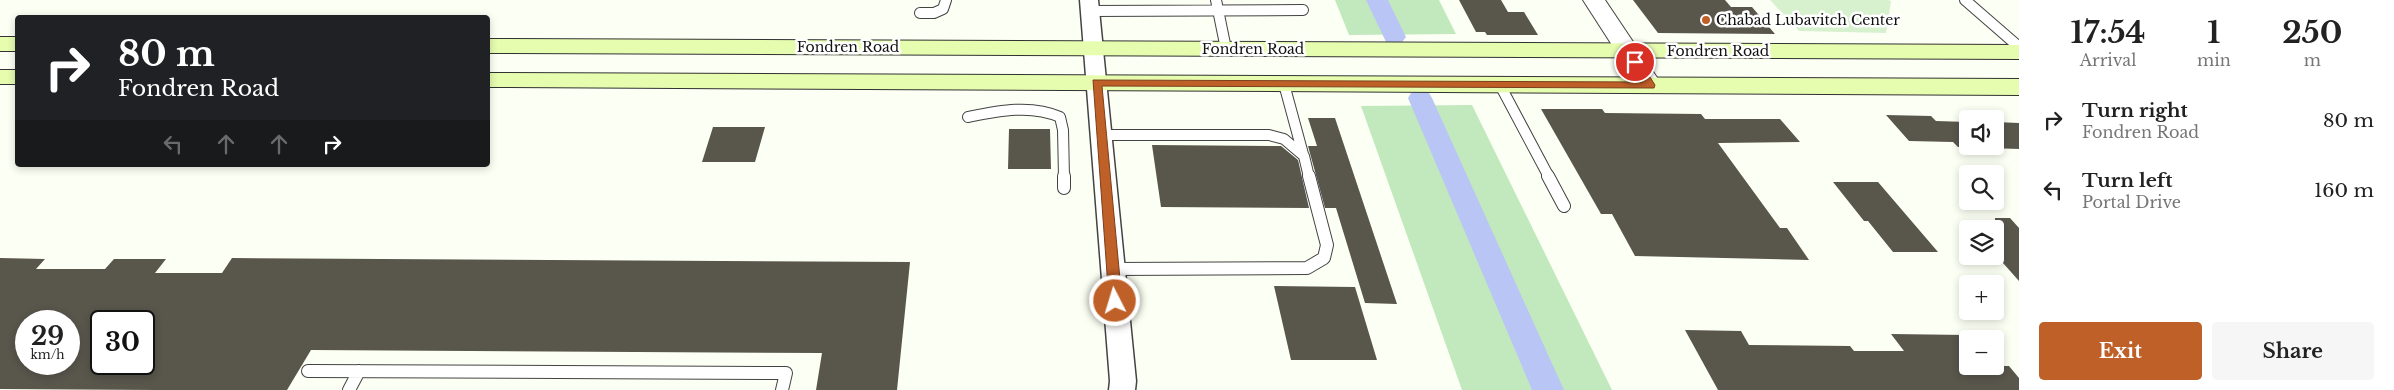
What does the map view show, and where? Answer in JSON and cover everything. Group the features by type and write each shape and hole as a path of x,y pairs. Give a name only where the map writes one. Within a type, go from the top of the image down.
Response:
{"main road":[{"path":"0,44 15,44"},
{"name":"Fondren Road","path":"490,46 2019,52"},
{"path":"695,81 709,46"},
{"path":"1917,52 1952,87"},
{"path":"0,77 15,77"},
{"path":"490,80 2019,87"}],"street":[{"path":"1594,0 1650,85"},
{"path":"1090,5 1122,386"}],"lane":[{"path":"920,13 934,13 943,9 946,0"},
{"path":"1216,0 1226,49"},
{"path":"1965,0 2019,47"},
{"path":"1090,5 1218,11 1303,10"},
{"path":"1112,269 1307,268 1324,258 1327,245 1284,84"},
{"path":"1500,85 1564,206"},
{"path":"968,117 1017,111 1050,111 1060,117 1063,130 1064,188"},
{"path":"1101,135 1270,135 1284,139 1304,156"},
{"path":"308,371 786,373 782,390"},
{"path":"349,390 360,371"}],"green space":[{"path":"1335,0 1439,0 1456,34 1349,35"},
{"path":"1770,0 1891,1 1886,33 1799,31"},
{"path":"1472,105 1612,390 1462,390 1361,106"}],"building":[{"path":"1459,0 1501,0 1508,12 1524,12 1538,35 1487,35 1485,32 1476,32"},
{"name":"Chabad Lubavitch Center","path":"1633,0 1725,0 1731,7 1752,7 1775,34 1658,33"},
{"path":"1541,109 1602,109 1605,113 1701,114 1705,119 1780,119 1800,142 1718,143 1780,228 1787,228 1809,260 1635,256 1612,214 1601,214"},
{"path":"1886,115 1931,116 1936,121 1959,122 1959,147 1953,142 1909,141"},
{"path":"1308,118 1335,118 1397,304 1365,303 1336,208 1325,208 1308,146 1317,146"},
{"path":"2004,122 2019,123 2019,149 2004,149"},
{"path":"713,127 765,127 755,162 702,162"},
{"path":"1009,129 1050,129 1051,169 1008,169"},
{"path":"1152,145 1281,146 1298,160 1309,208 1161,207"},
{"path":"1833,182 1878,182 1938,252 1893,252 1868,221 1864,221"},
{"path":"1995,218 2010,218 2019,228 2019,281 2004,264 2004,220 1995,220"},
{"path":"0,258 45,259 36,269 105,269 114,259 166,259 155,273 222,273 232,258 910,262 897,390 816,390 822,353 311,350 287,390 0,389"},
{"path":"1274,286 1355,287 1377,360 1291,360"},
{"path":"1685,330 1741,331 1749,345 1850,346 1854,351 1904,351 1891,334 1959,335 1959,375 2004,375 2004,366 2009,366 2019,378 2019,390 1718,390"}],"waterway":[{"path":"1377,0 1394,37"},
{"path":"1420,98 1548,390"}],"place":[{"name":"Chabad Lubavitch Center","path":"1706,20"}],"route":[{"path":"1115,301 1096,83 1650,85 1635,62"}]}
